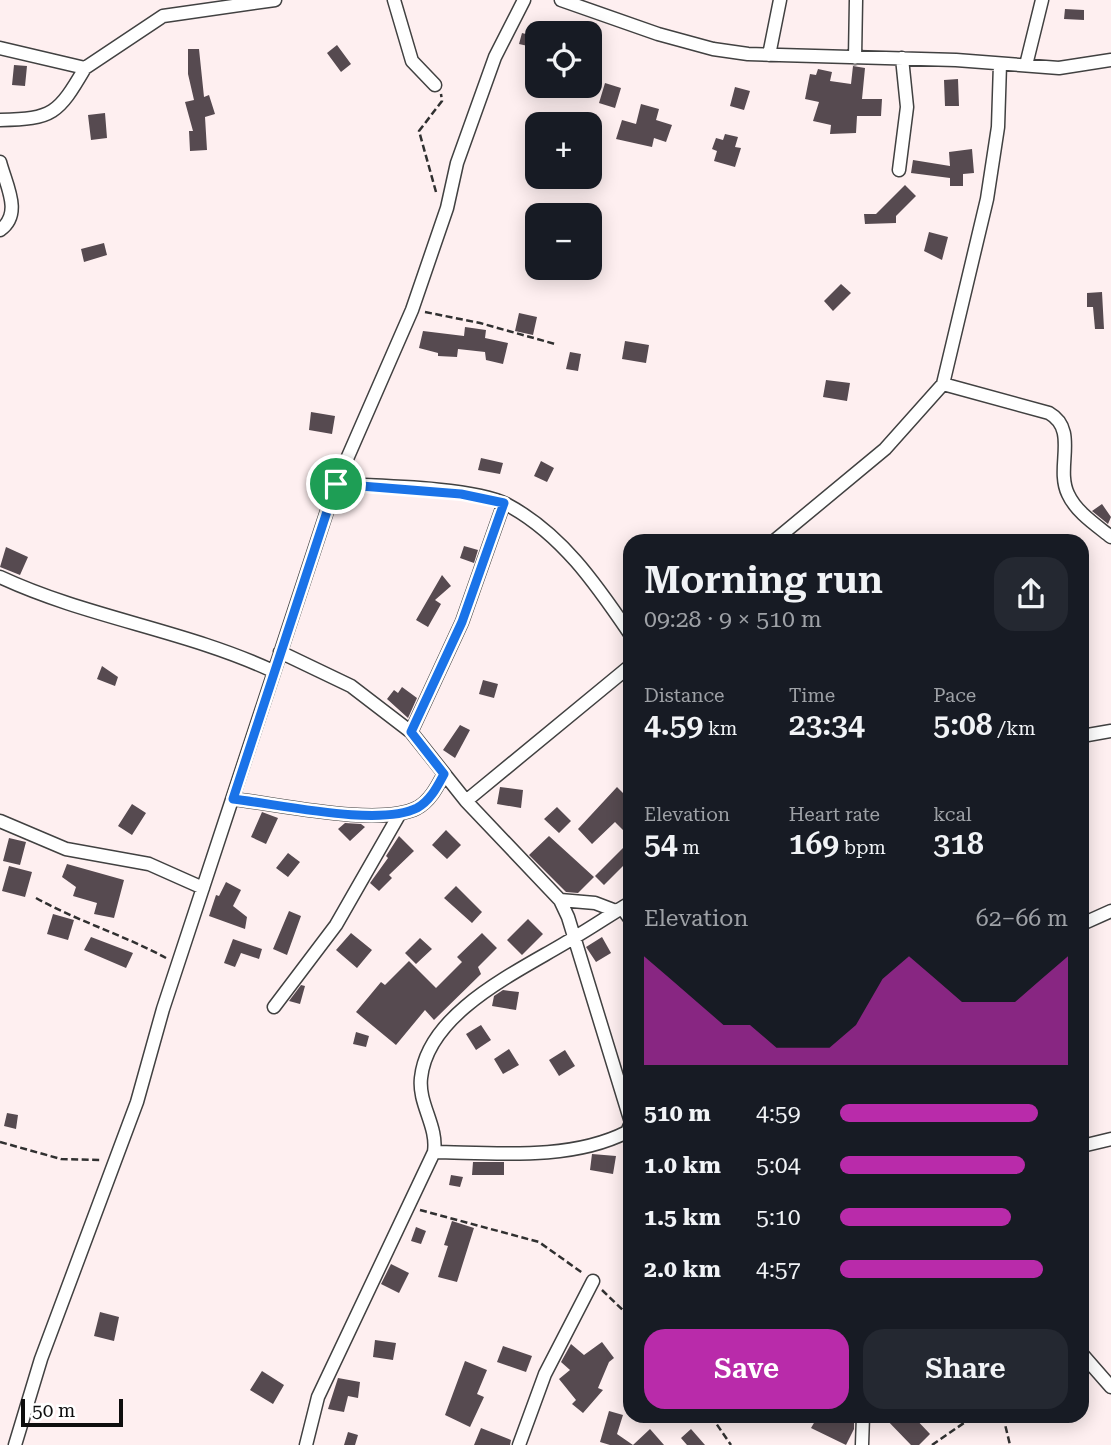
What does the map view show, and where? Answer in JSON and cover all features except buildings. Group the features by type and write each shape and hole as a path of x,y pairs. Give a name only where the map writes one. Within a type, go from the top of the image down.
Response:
{"street":[{"path":"0,120 38,119 50,113 73,88 85,68 163,16 275,0"},
{"path":"394,0 412,61 435,85"},
{"path":"15,1445 41,1359 137,1102 178,965 336,484 412,310 447,208 457,163 495,57 524,0"},
{"path":"561,0 713,49 769,55 902,58 1059,68 1111,60"},
{"path":"769,55 780,0"},
{"path":"855,58 856,0"},
{"path":"1026,65 1042,0"},
{"path":"0,48 85,68"},
{"path":"899,170 907,107 902,58"},
{"path":"783,534 886,449 943,384 986,199 998,127 1000,64"},
{"path":"0,162 13,209 10,223 0,230"},
{"path":"943,384 1049,413 1060,419 1065,430 1063,481 1068,495 1076,507 1111,537"},
{"path":"336,484 461,494 504,503 539,526 575,558 623,624"},
{"path":"411,732 462,622 504,503"},
{"path":"0,577 94,614 199,642 273,671"},
{"path":"280,652 351,686 411,732 466,801 560,900 623,1096"},
{"path":"466,801 623,672"},
{"path":"1089,735 1111,731"},
{"path":"233,799 372,816 399,815 419,807 433,793 444,774"},
{"path":"274,1007 336,925 399,815"},
{"path":"0,821 66,849 149,864 203,888"},
{"path":"560,900 623,907"},
{"path":"306,1445 318,1397 357,1308 434,1152 433,1129 420,1081 424,1063 442,1030 477,997 523,966 623,907"},
{"path":"1089,921 1111,911"},
{"path":"434,1152 500,1154 588,1148 623,1134"},
{"path":"1089,1144 1111,1139"},
{"path":"519,1445 545,1374 593,1282"},
{"path":"1089,1362 1111,1387"},
{"path":"862,1445 863,1423"}],"path":[{"path":"435,85 442,101 419,131 436,192 447,208"},
{"path":"412,310 480,323 555,344"},
{"path":"36,898 60,911 128,938 178,965"},
{"path":"0,1142 61,1159 115,1160"},
{"path":"408,1207 539,1242 593,1282 623,1310"},
{"path":"715,1423 731,1445"},
{"path":"932,1445 964,1423"},
{"path":"1005,1423 1010,1445"}],"route":[{"path":"336,484 391,486 461,494 504,503 462,622 411,732 444,774 433,793 419,807 399,815 372,816 233,799 336,484"}]}
